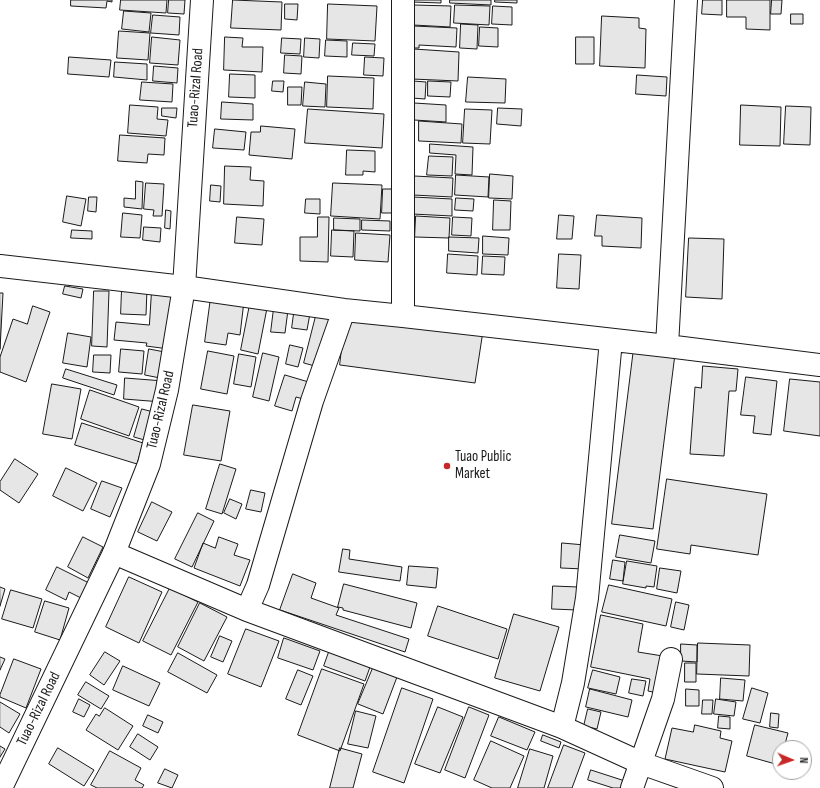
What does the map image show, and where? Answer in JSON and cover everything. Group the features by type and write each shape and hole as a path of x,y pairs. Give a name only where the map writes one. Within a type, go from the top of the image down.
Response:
{"street":[{"name":"Tuao-Rizal Road","path":"1,788 114,553 149,464 168,390 184,287 202,0"},
{"path":"403,0 403,316"},
{"path":"668,346 686,0"},
{"path":"0,266 184,287 344,310 668,346 820,365"},
{"path":"247,610 258,585 312,401 344,310"},
{"path":"562,727 572,683 587,598 611,340"},
{"path":"114,553 247,610 562,727 641,763 712,788"},
{"path":"632,788 663,699 671,659"}],"building":[{"path":"71,0 112,0 112,2 107,1 106,8 71,6"},
{"path":"121,0 167,0 166,13 120,10"},
{"path":"169,0 185,0 184,14 168,13"},
{"path":"233,0 282,2 281,30 231,28"},
{"path":"413,0 441,0 441,3 412,2"},
{"path":"450,0 491,0 491,5 450,3"},
{"path":"495,0 517,0 517,3 495,2"},
{"path":"703,0 722,0 722,15 702,14"},
{"path":"727,0 770,0 770,30 746,29 746,17 727,17"},
{"path":"772,0 782,0 781,14 771,14"},
{"path":"285,4 298,4 297,20 285,19"},
{"path":"328,4 377,6 375,41 327,39"},
{"path":"414,5 451,6 450,27 413,25"},
{"path":"455,5 490,6 489,25 454,23"},
{"path":"493,6 512,7 512,25 492,24"},
{"path":"124,11 151,13 149,32 122,29"},
{"path":"791,14 803,14 803,24 791,24"},
{"path":"153,15 180,17 179,35 151,33"},
{"path":"602,16 639,18 639,28 646,29 645,68 600,66"},
{"path":"461,24 478,25 477,49 460,48"},
{"path":"414,26 457,28 456,47 419,45 419,48 414,48"},
{"path":"480,27 498,28 498,47 479,46"},
{"path":"119,31 150,33 148,60 117,58"},
{"path":"152,37 180,40 178,65 150,63"},
{"path":"225,37 243,38 242,47 263,47 262,72 224,70"},
{"path":"576,37 594,37 594,64 576,64"},
{"path":"282,38 301,39 300,54 281,53"},
{"path":"305,38 320,39 319,58 304,57"},
{"path":"326,40 347,41 347,57 325,56"},
{"path":"353,43 375,44 374,56 352,55"},
{"path":"414,49 459,52 458,81 412,79"},
{"path":"285,55 302,56 301,74 284,73"},
{"path":"69,57 111,60 109,77 68,74"},
{"path":"365,57 384,58 383,76 364,75"},
{"path":"115,62 147,64 147,80 114,77"},
{"path":"154,66 178,68 177,83 153,81"},
{"path":"230,74 255,75 255,98 229,97"},
{"path":"637,75 667,77 666,96 636,94"},
{"path":"328,76 374,78 373,109 327,107"},
{"path":"468,77 506,79 505,103 466,102"},
{"path":"273,81 284,81 283,92 272,91"},
{"path":"413,81 426,82 425,99 412,98"},
{"path":"428,81 451,82 450,97 428,96"},
{"path":"142,82 173,84 172,102 140,100"},
{"path":"305,82 326,84 325,107 303,106"},
{"path":"288,87 302,87 301,105 288,105"},
{"path":"222,102 253,104 253,120 221,119"},
{"path":"414,103 446,105 446,122 414,120"},
{"path":"130,105 158,107 157,119 168,120 166,136 128,133"},
{"path":"741,105 781,107 780,146 740,145"},
{"path":"786,106 811,107 810,145 784,144"},
{"path":"162,108 177,108 176,118 162,116"},
{"path":"498,108 522,109 521,126 497,124"},
{"path":"308,109 384,114 382,148 305,143"},
{"path":"465,109 492,110 490,144 463,143"},
{"path":"419,121 462,124 461,143 419,141"},
{"path":"261,126 295,129 292,159 249,155 251,132 260,132"},
{"path":"215,129 246,132 244,150 213,148"},
{"path":"120,135 165,138 164,155 148,154 147,163 118,161"},
{"path":"430,144 473,147 472,175 455,174 456,155 430,153"},
{"path":"347,150 375,151 375,172 363,171 363,175 346,175"},
{"path":"429,156 453,157 452,176 427,175"},
{"path":"225,166 251,167 250,180 264,181 263,206 224,204"},
{"path":"490,174 513,176 512,199 489,198"},
{"path":"456,175 489,177 488,197 455,195"},
{"path":"414,176 453,178 452,197 413,195"},
{"path":"136,181 143,182 142,209 124,207 124,198 135,199"},
{"path":"146,183 164,184 162,216 153,216 154,210 144,209"},
{"path":"333,183 382,185 380,219 331,216"},
{"path":"211,185 221,186 220,202 210,201"},
{"path":"383,189 397,189 396,213 382,213"},
{"path":"67,196 86,199 81,226 63,222"},
{"path":"89,197 97,197 96,212 88,211"},
{"path":"413,197 452,199 452,216 412,214"},
{"path":"456,198 474,199 473,211 455,210"},
{"path":"306,199 320,199 320,214 305,213"},
{"path":"494,200 511,201 510,230 493,230"},
{"path":"166,210 171,211 170,229 165,228"},
{"path":"123,213 142,215 140,238 121,237"},
{"path":"559,215 574,216 572,239 557,239"},
{"path":"597,215 642,218 641,248 602,246 602,236 595,236"},
{"path":"416,216 450,218 449,238 415,237"},
{"path":"237,217 264,219 262,245 235,243"},
{"path":"318,217 329,217 328,262 300,261 300,237 317,237"},
{"path":"453,217 472,218 471,236 452,235"},
{"path":"334,218 360,219 360,231 334,230"},
{"path":"362,220 390,221 390,231 362,230"},
{"path":"144,227 161,228 160,242 143,240"},
{"path":"72,230 92,231 92,239 71,238"},
{"path":"332,230 354,231 353,257 331,256"},
{"path":"356,233 390,235 388,262 355,260"},
{"path":"483,236 509,238 508,255 483,254"},
{"path":"449,237 479,238 478,253 449,251"},
{"path":"689,238 724,239 722,299 686,297"},
{"path":"448,254 478,256 477,275 447,273"},
{"path":"559,254 581,255 579,289 557,288"},
{"path":"483,256 505,257 504,275 482,274"},
{"path":"65,286 83,289 81,298 63,294"},
{"path":"122,288 147,289 146,315 121,314"},
{"path":"152,290 175,293 169,349 146,346 147,343 114,340 116,322 149,325"},
{"path":"94,291 109,291 107,347 92,346"},
{"path":"0,293 3,293 0,349"},
{"path":"211,297 244,301 240,335 228,333 226,345 205,342"},
{"path":"251,299 268,303 258,354 241,350"},
{"path":"33,306 50,312 26,382 0,372 0,357 13,319 27,324"},
{"path":"295,306 311,308 307,330 292,328"},
{"path":"274,308 288,310 285,333 271,332"},
{"path":"317,312 332,316 318,367 304,363"},
{"path":"346,314 483,331 475,383 340,365"},
{"path":"68,333 91,337 87,367 63,363"},
{"path":"290,345 303,348 298,367 286,364"},
{"path":"634,348 675,354 653,529 612,524"},
{"path":"121,349 144,351 142,374 119,372"},
{"path":"149,349 170,353 165,379 145,375"},
{"path":"208,351 234,356 227,394 201,389"},
{"path":"263,353 279,357 269,401 253,397"},
{"path":"239,354 256,357 251,387 234,384"},
{"path":"94,355 111,355 110,373 93,372"},
{"path":"703,366 738,369 736,391 729,391 724,456 690,454 695,387 701,388"},
{"path":"66,369 117,385 114,395 63,378"},
{"path":"285,375 312,383 307,400 296,397 292,411 275,406"},
{"path":"746,377 777,381 771,435 753,433 755,416 741,415"},
{"path":"125,378 164,381 162,402 124,399"},
{"path":"790,379 820,382 820,436 784,431"},
{"path":"52,384 81,389 72,439 43,434"},
{"path":"90,390 139,407 129,436 81,419"},
{"path":"193,405 230,411 221,461 184,455"},
{"path":"142,409 157,413 148,441 134,437"},
{"path":"82,423 143,443 137,464 75,445"},
{"path":"15,459 38,474 19,503 0,490 0,482"},
{"path":"220,464 236,469 222,514 206,509"},
{"path":"66,468 97,483 83,511 53,496"},
{"path":"667,479 767,494 758,555 691,545 690,554 657,549"},
{"path":"102,481 122,488 110,517 91,509"},
{"path":"251,490 265,493 261,512 246,509"},
{"path":"230,499 242,504 236,519 224,513"},
{"path":"152,502 172,512 157,541 138,532"},
{"path":"198,513 214,521 192,567 175,559"},
{"path":"620,535 655,541 651,563 616,557"},
{"path":"83,537 103,547 88,578 68,567"},
{"path":"219,537 238,544 234,555 250,560 240,586 194,568 203,543 215,548"},
{"path":"562,543 585,545 584,569 561,568"},
{"path":"343,549 350,550 349,559 402,567 400,581 339,572"},
{"path":"613,560 625,562 623,581 610,579"},
{"path":"627,561 657,566 654,587 646,586 646,588 623,584"},
{"path":"409,566 438,568 436,588 407,585"},
{"path":"57,567 89,583 81,598 69,592 66,600 46,590"},
{"path":"660,568 681,571 677,593 657,589"},
{"path":"293,574 316,583 311,598 339,608 336,615 409,639 405,652 280,610"},
{"path":"129,577 162,592 139,643 106,627"},
{"path":"344,584 417,603 411,628 343,610 343,608 338,607"},
{"path":"609,585 672,599 666,626 602,612"},
{"path":"553,586 578,587 577,610 552,609"},
{"path":"0,587 5,589 0,606"},
{"path":"170,588 198,602 171,655 143,641"},
{"path":"11,590 42,599 33,628 2,619"},
{"path":"45,601 69,608 60,640 35,632"},
{"path":"676,602 689,605 684,630 671,627"},
{"path":"200,603 227,617 204,661 178,647"},
{"path":"438,606 507,629 498,659 428,636"},
{"path":"514,614 559,627 540,691 495,678"},
{"path":"601,615 643,624 638,652 669,657 662,694 648,691 650,679 591,667"},
{"path":"246,629 279,641 261,687 228,674"},
{"path":"220,636 232,641 223,662 211,657"},
{"path":"284,638 320,651 313,670 278,658"},
{"path":"698,643 750,645 749,676 697,674"},
{"path":"681,644 697,645 697,662 681,661"},
{"path":"105,652 120,661 104,685 90,675"},
{"path":"329,652 370,667 365,681 324,666"},
{"path":"178,653 217,675 207,693 168,672"},
{"path":"0,657 5,659 0,670"},
{"path":"14,659 41,669 26,708 0,697"},
{"path":"685,663 696,663 696,682 685,682"},
{"path":"123,666 160,683 149,706 113,690"},
{"path":"373,668 397,677 383,714 358,704"},
{"path":"322,669 364,684 340,751 298,735"},
{"path":"298,670 313,676 301,705 286,699"},
{"path":"593,670 620,677 616,694 588,688"},
{"path":"721,678 745,680 743,701 720,699"},
{"path":"632,679 646,681 643,696 629,693"},
{"path":"86,682 109,696 101,709 78,695"},
{"path":"402,688 433,699 404,783 373,772"},
{"path":"752,688 768,693 760,723 743,719"},
{"path":"590,689 632,700 628,717 586,707"},
{"path":"686,689 699,690 699,706 686,706"},
{"path":"79,699 90,705 84,717 73,712"},
{"path":"716,699 736,702 734,716 714,714"},
{"path":"703,700 713,700 712,714 702,714"},
{"path":"0,702 20,714 9,733 0,727"},
{"path":"438,707 463,717 440,773 415,764"},
{"path":"469,707 489,715 465,778 445,770"},
{"path":"105,708 133,726 118,750 86,730 96,714 99,716"},
{"path":"588,709 601,712 597,729 584,726"},
{"path":"356,711 376,716 368,748 348,744"},
{"path":"771,713 779,714 778,728 770,727"},
{"path":"148,715 163,722 158,733 143,726"},
{"path":"719,716 730,717 730,729 718,728"},
{"path":"499,717 535,732 527,750 491,736"},
{"path":"695,725 721,731 720,738 732,741 725,772 665,759 672,728 693,732"},
{"path":"755,725 788,733 786,740 772,740 772,763 747,756"},
{"path":"138,734 158,747 150,760 130,747"},
{"path":"543,735 561,742 559,748 541,741"},
{"path":"491,741 524,756 510,788 492,788 474,780"},
{"path":"564,745 585,753 572,788 548,788"},
{"path":"0,746 5,749 0,757"},
{"path":"58,748 94,770 84,786 49,764"},
{"path":"340,748 362,754 353,788 330,788"},
{"path":"530,749 553,756 544,788 518,788"},
{"path":"110,751 141,768 135,780 144,785 142,788 97,788 91,785"},
{"path":"165,769 178,775 172,788 158,783"},
{"path":"591,770 625,781 623,788 613,788 588,780"}],"place":[{"name":"Tuao Public Market","path":"447,466"}]}
